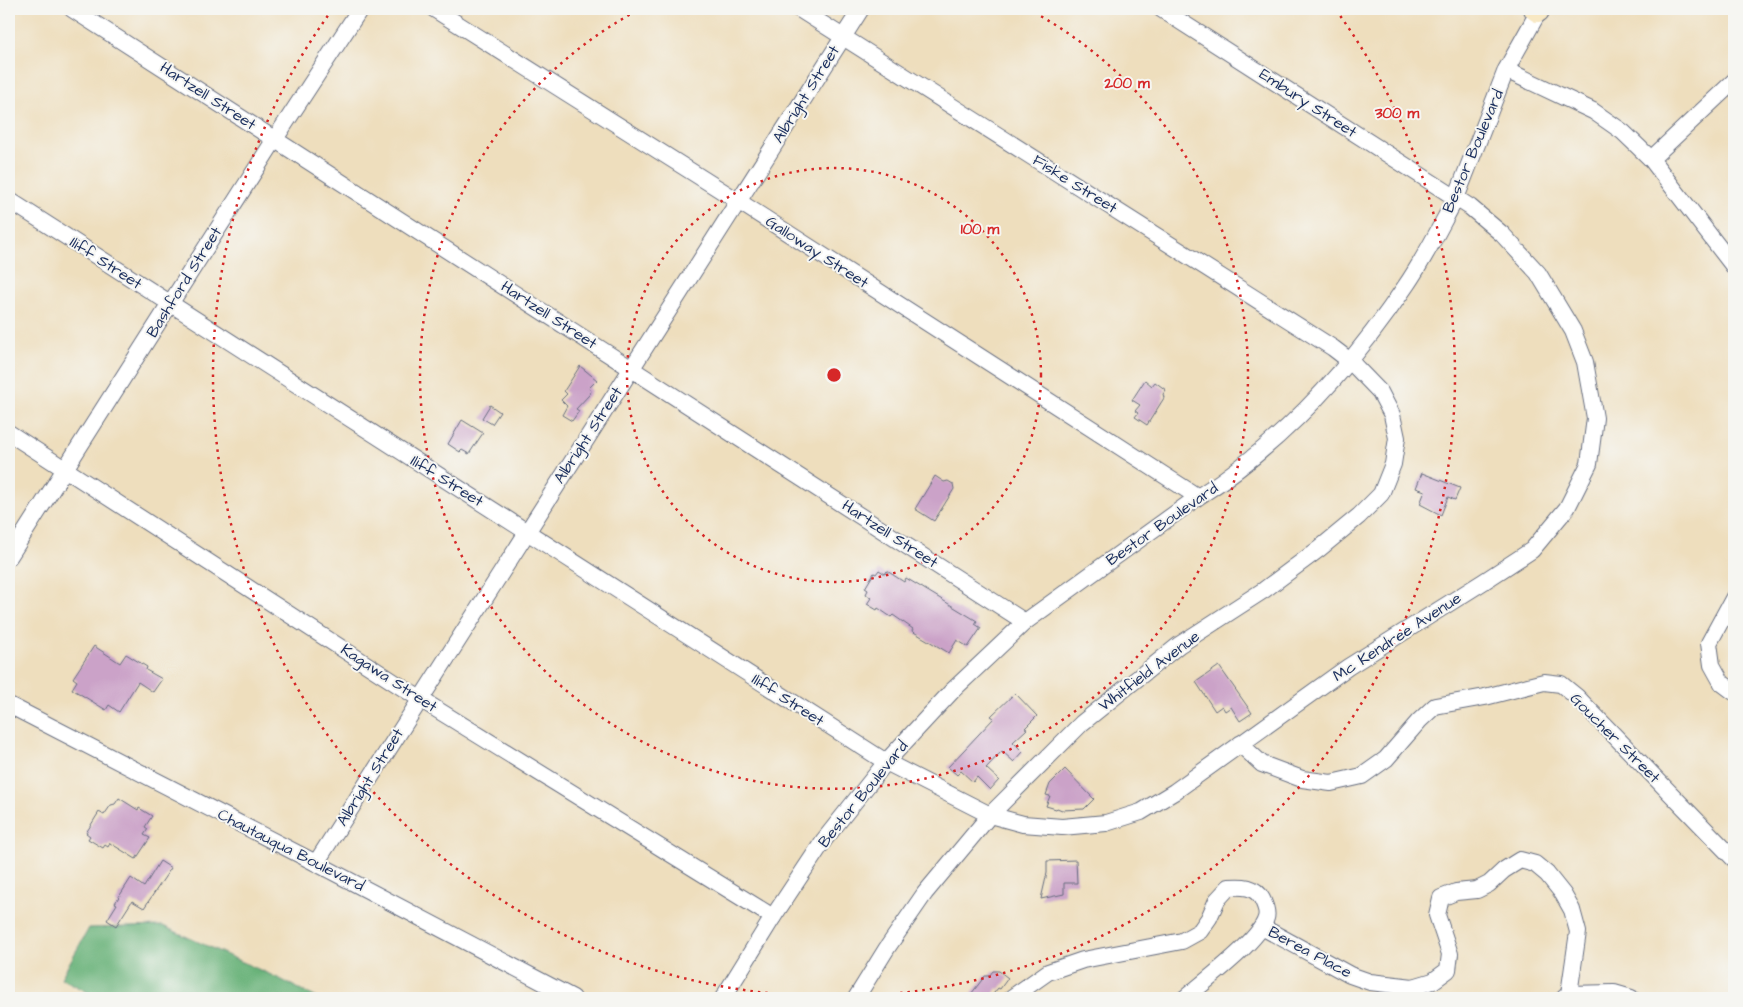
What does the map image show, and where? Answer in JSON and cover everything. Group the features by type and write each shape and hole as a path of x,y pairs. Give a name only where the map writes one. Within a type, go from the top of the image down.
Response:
{"street":[{"name":"Hartzell Street","path":"72,9 632,367 1025,622"},
{"name":"Bashford Street","path":"9,557 360,9"},
{"name":"Galloway Street","path":"434,9 738,201 1198,497"},
{"name":"Fiske Street","path":"799,9 1333,348 1350,361"},
{"name":"Albright Street","path":"316,863 860,9"},
{"name":"Embury Street","path":"1161,9 1456,198"},
{"name":"Bestor Boulevard","path":"723,998 824,840 886,762 953,690 1025,622 1198,497 1225,480 1268,447 1310,407 1350,361 1406,286 1456,198 1506,70 1538,10"},
{"path":"1506,70 1592,111 1623,132 1651,159 1734,267"},
{"path":"1651,159 1734,81"},
{"name":"Mc Kendree Avenue","path":"886,762 990,815 1023,824 1062,828 1106,823 1140,812 1174,792 1348,667 1532,550 1568,508 1589,464 1595,418 1585,362 1573,331 1538,273 1502,234 1470,207 1456,198"},
{"name":"Iliff Street","path":"9,200 886,762"},
{"name":"Whitfield Avenue","path":"856,998 887,948 925,893 990,815 1082,723 1179,645 1264,590 1319,549 1359,516 1381,494 1393,464 1397,438 1392,416 1380,392 1350,361"},
{"name":"Kagawa Street","path":"9,434 420,699 773,918"},
{"path":"1734,597 1709,643 1712,665 1722,684 1734,692"},
{"name":"Goucher Street","path":"1240,744 1262,764 1302,779 1331,783 1362,776 1386,759 1419,721 1436,706 1485,697 1544,682 1561,684 1577,697 1734,859"},
{"name":"Chautauqua Boulevard","path":"9,705 573,998"},
{"name":"Berea Place","path":"1262,927 1350,975 1370,982 1413,987 1433,981 1448,970 1450,954 1437,914 1441,898 1456,892 1477,890 1489,884 1504,870 1520,860 1535,864 1547,874 1563,894 1572,910 1578,932 1567,996"},
{"path":"1011,998 1048,972 1083,960 1182,941 1200,931 1209,918 1217,900 1229,887 1246,886 1259,893 1265,904 1267,916 1262,927 1238,953 1185,998"},
{"path":"1567,996 1614,994 1631,998"}],"green space":[{"path":"163,926 280,979 317,998 99,998 61,978 89,928"}],"building":[{"path":"580,366 597,380 589,388 591,391 589,395 576,409 579,411 572,421 562,415 567,406 561,400 567,394 564,391"},
{"path":"1145,380 1152,386 1155,382 1166,390 1163,394 1164,398 1147,425 1135,417 1138,413 1135,411 1140,405 1132,400"},
{"path":"490,405 500,412 492,424 482,418"},
{"path":"462,420 483,433 469,454 462,450 460,452 448,444"},
{"path":"1422,473 1460,488 1455,500 1448,497 1441,515 1420,504 1425,491 1416,488"},
{"path":"935,476 944,482 948,481 953,484 954,489 934,521 915,509"},
{"path":"879,570 885,574 887,571 904,582 906,578 977,621 975,624 981,628 968,647 957,640 949,653 912,631 913,629 893,615 891,617 878,608 877,610 867,604 871,598 866,594 868,590 865,588 874,573 876,574"},
{"path":"94,646 120,663 126,654 147,667 146,670 162,679 153,692 138,682 119,712 109,705 106,710 72,689 77,681 73,678"},
{"path":"1219,666 1252,713 1240,721 1231,707 1225,711 1222,706 1215,711 1196,682"},
{"path":"1015,693 1037,716 1013,742 1023,752 1014,762 1002,751 986,768 999,780 990,790 977,777 973,782 961,771 957,775 948,767 994,718 991,716"},
{"path":"1065,769 1094,799 1084,809 1062,810 1046,806 1050,796 1046,795 1050,784"},
{"path":"119,798 152,816 145,827 148,829 144,835 150,838 136,859 110,843 108,847 105,845 103,848 88,839 90,836 86,833 99,812 104,815"},
{"path":"1076,860 1077,883 1064,883 1064,894 1041,899 1047,873 1047,861"},
{"path":"160,861 171,868 144,908 132,901 116,926 107,920 131,878 144,887"},
{"path":"993,971 999,971 1008,978 1000,989 998,988 990,998 968,998 985,976 989,976"}]}
